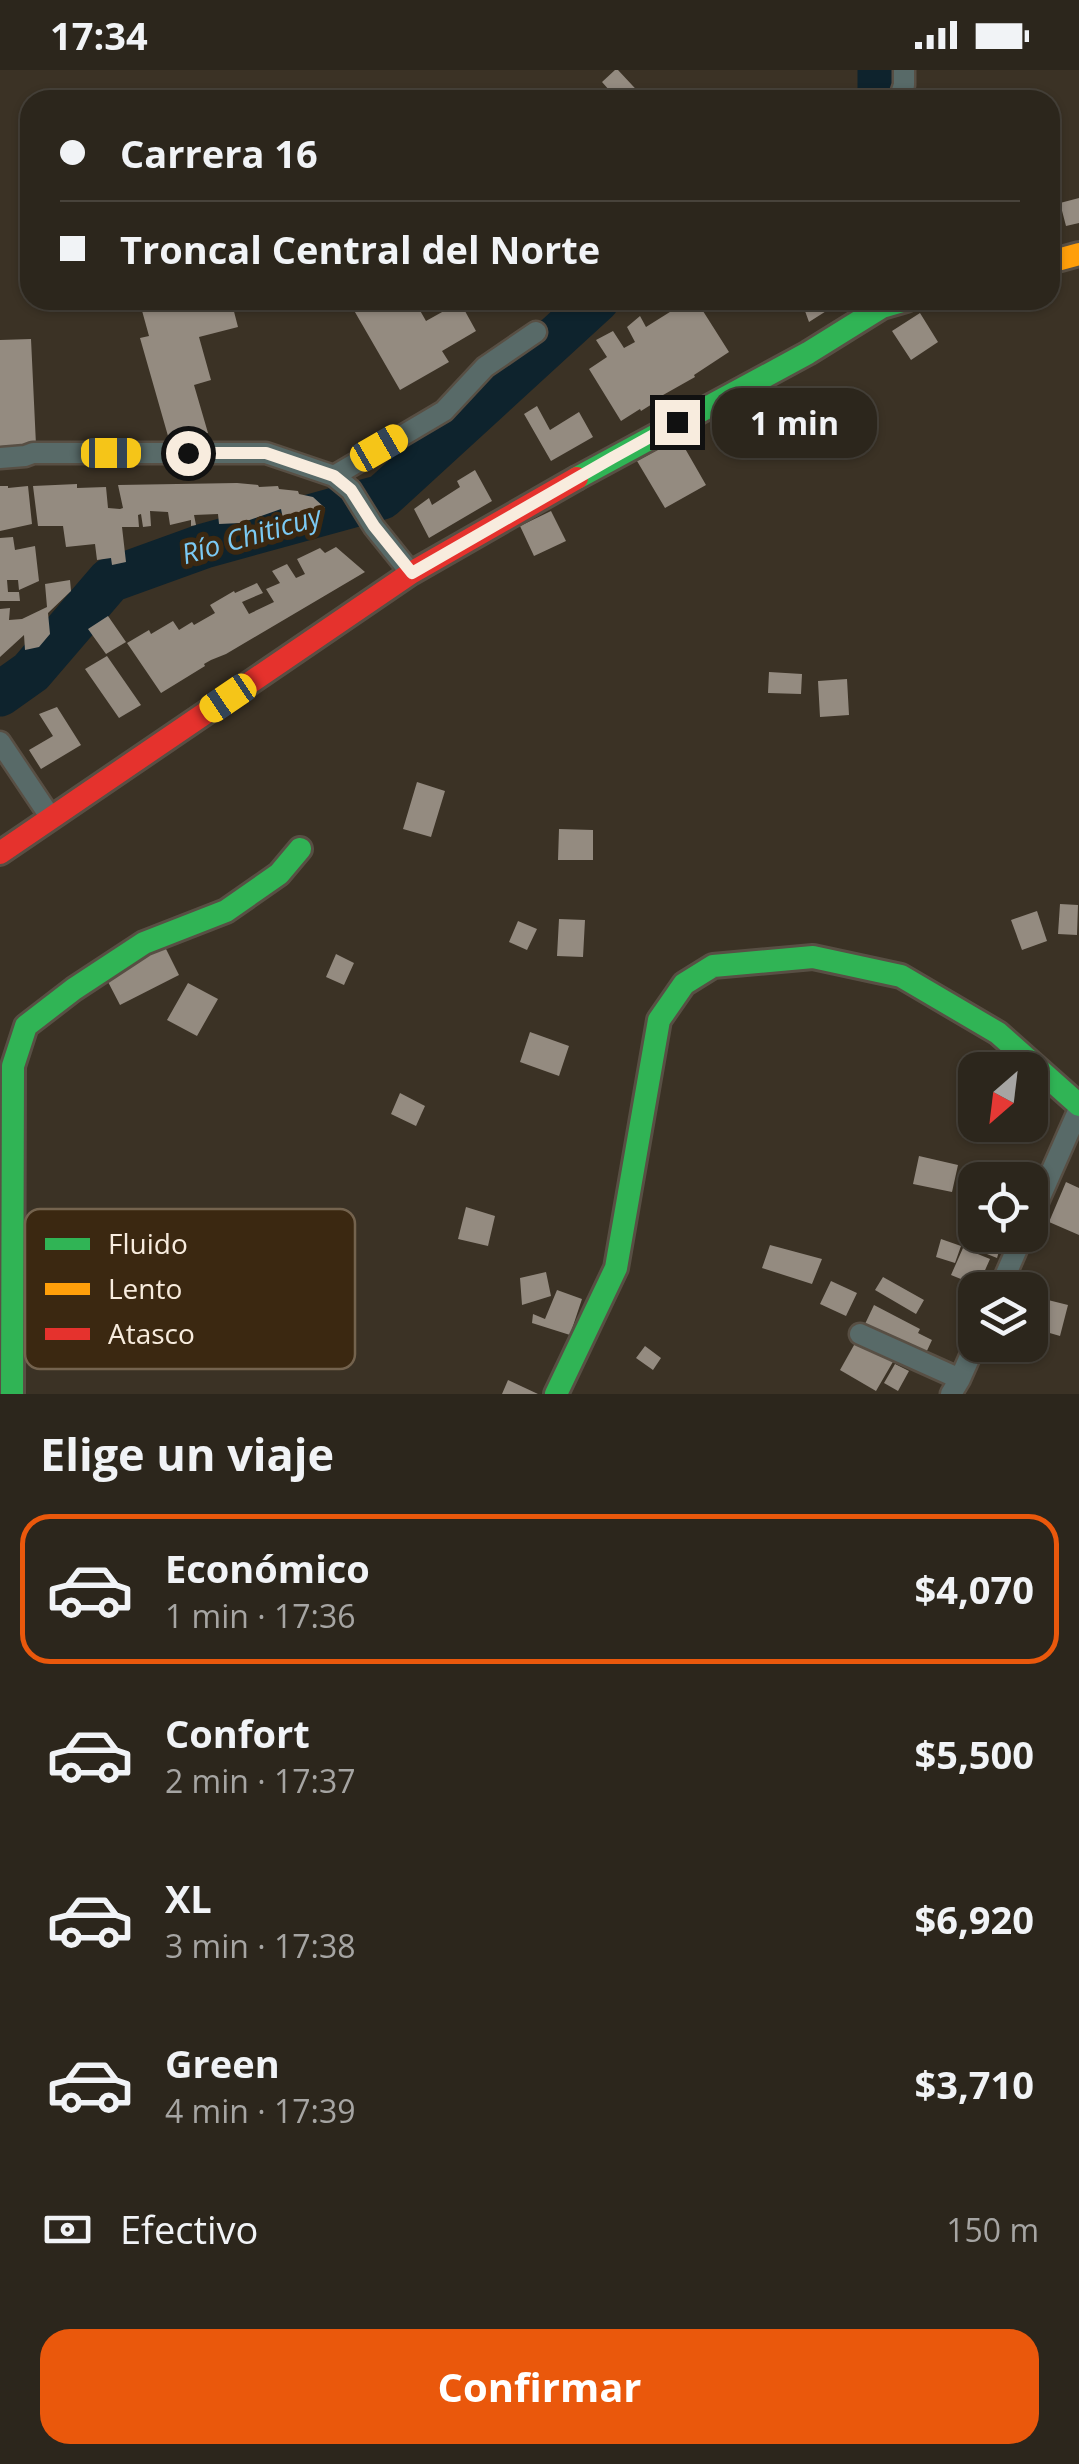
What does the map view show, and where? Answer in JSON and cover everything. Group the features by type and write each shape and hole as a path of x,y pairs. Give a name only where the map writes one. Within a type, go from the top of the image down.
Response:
{"main road":[{"path":"0,854 412,573 612,458 808,353 871,310"},
{"path":"12,1394 12,1066 26,1026 144,943 226,912 280,874 300,849"},
{"path":"556,1394 616,1268 659,1020 684,984 713,966 813,957 901,976 998,1034 1079,1107"}],"street":[{"path":"334,476 444,411 485,367 536,332"},
{"path":"0,458 33,453 266,453 334,476 351,490 412,573"},
{"path":"0,742 51,818"},
{"path":"1048,1178 1079,1107"},
{"path":"860,1334 955,1386 967,1362"}],"building":[{"path":"618,70 637,90 609,90 602,82"},
{"path":"1079,198 1079,223 1066,226 1060,203"},
{"path":"142,310 234,310 238,327 199,337 211,380 194,385 208,433 170,443 140,338 149,336"},
{"path":"354,310 420,310 426,321 446,310 464,310 476,331 442,351 449,362 400,390"},
{"path":"673,310 702,310 729,352 621,421 589,369 607,357 596,340 613,331 624,348 635,342 627,327 640,316 646,327"},
{"path":"805,310 828,310 809,322"},
{"path":"920,313 938,342 911,360 892,331"},
{"path":"31,339 36,445 0,446 0,340"},
{"path":"537,406 550,430 579,412 593,437 551,461 524,414"},
{"path":"679,438 706,485 665,508 637,461"},
{"path":"475,470 492,501 429,538 414,509 429,498 432,505 460,487 457,481"},
{"path":"237,483 298,491 325,508 283,519 281,509 241,523 219,524 218,514 194,515 196,525 191,526 191,520 170,525 168,512 150,511 151,526 143,527 141,514 139,527 122,527 126,562 112,565 111,558 97,560 95,544 66,547 63,526 38,526 33,486 106,487 108,508 120,509 123,508 118,485"},
{"path":"0,486 28,486 32,524 0,531"},
{"path":"551,511 566,541 534,556 520,526"},
{"path":"13,537 15,550 35,546 39,581 19,590 18,580 7,580 8,592 19,592 20,601 0,601 0,538"},
{"path":"336,547 365,572 204,664 161,693 127,643 173,621 179,630 192,622 194,625 215,613 210,605 257,583 263,593 242,602 249,614 274,602 266,589 280,583 272,571 287,564 296,578 305,574 297,559 320,548 325,553"},
{"path":"70,580 71,591 48,613 50,634 39,647 25,650 24,635 0,657 0,609 10,608 9,620 22,619 47,607 45,584"},
{"path":"108,616 126,642 106,654 88,629"},
{"path":"107,656 141,705 119,718 85,669"},
{"path":"769,672 802,674 801,694 768,693"},
{"path":"847,679 849,715 820,717 818,681"},
{"path":"57,707 81,745 41,769 29,750 53,736 39,714"},
{"path":"417,782 445,791 431,837 403,829"},
{"path":"559,829 593,830 593,860 558,860"},
{"path":"1060,904 1078,905 1077,935 1058,934"},
{"path":"1037,911 1047,941 1022,950 1011,920"},
{"path":"559,919 585,920 583,957 557,956"},
{"path":"518,921 537,929 527,950 509,942"},
{"path":"165,947 179,975 120,1005 106,978"},
{"path":"336,954 354,963 344,985 326,977"},
{"path":"188,983 218,999 197,1036 167,1020"},
{"path":"530,1032 569,1046 559,1076 520,1062"},
{"path":"400,1093 425,1106 416,1126 391,1114"},
{"path":"919,1156 958,1165 952,1192 913,1184"},
{"path":"1066,1182 1079,1188 1079,1235 1049,1222"},
{"path":"466,1207 495,1216 488,1246 458,1239"},
{"path":"941,1239 958,1245 955,1263 936,1257"},
{"path":"770,1245 822,1259 812,1284 762,1268"},
{"path":"961,1252 990,1259 984,1272 958,1272 958,1278 951,1275"},
{"path":"546,1272 551,1296 522,1305 520,1278"},
{"path":"883,1277 924,1300 916,1314 875,1290"},
{"path":"831,1281 857,1293 846,1316 820,1304"},
{"path":"557,1290 582,1299 570,1335 532,1323 533,1314 545,1319"},
{"path":"1048,1300 1068,1305 1060,1336 1048,1332"},
{"path":"874,1305 920,1329 918,1333 932,1340 925,1355 865,1324"},
{"path":"858,1338 894,1360 876,1391 840,1370"},
{"path":"645,1346 661,1358 653,1370 636,1358"},
{"path":"895,1364 909,1371 898,1391 884,1383"},
{"path":"508,1380 538,1394 502,1394"}],"waterway":[{"name":"Río Chiticuy","path":"880,70 880,90"},
{"name":"Río Chiticuy","path":"0,694 31,672 110,580 204,546 382,497 586,310"}],"traffic: fast":[{"path":"577,478 808,353 877,310"},
{"path":"12,1394 13,1066 26,1026 144,943 226,911 279,874 300,849"},
{"path":"556,1394 616,1268 659,1020 684,984 713,966 813,957 901,976 998,1033 1079,1105"}],"traffic: slow":[{"path":"1060,259 1079,254"}],"traffic: jam":[{"path":"0,853 411,573 577,478"}],"route":[{"path":"188,453 266,453 334,476 351,490 412,573 677,422"}]}
